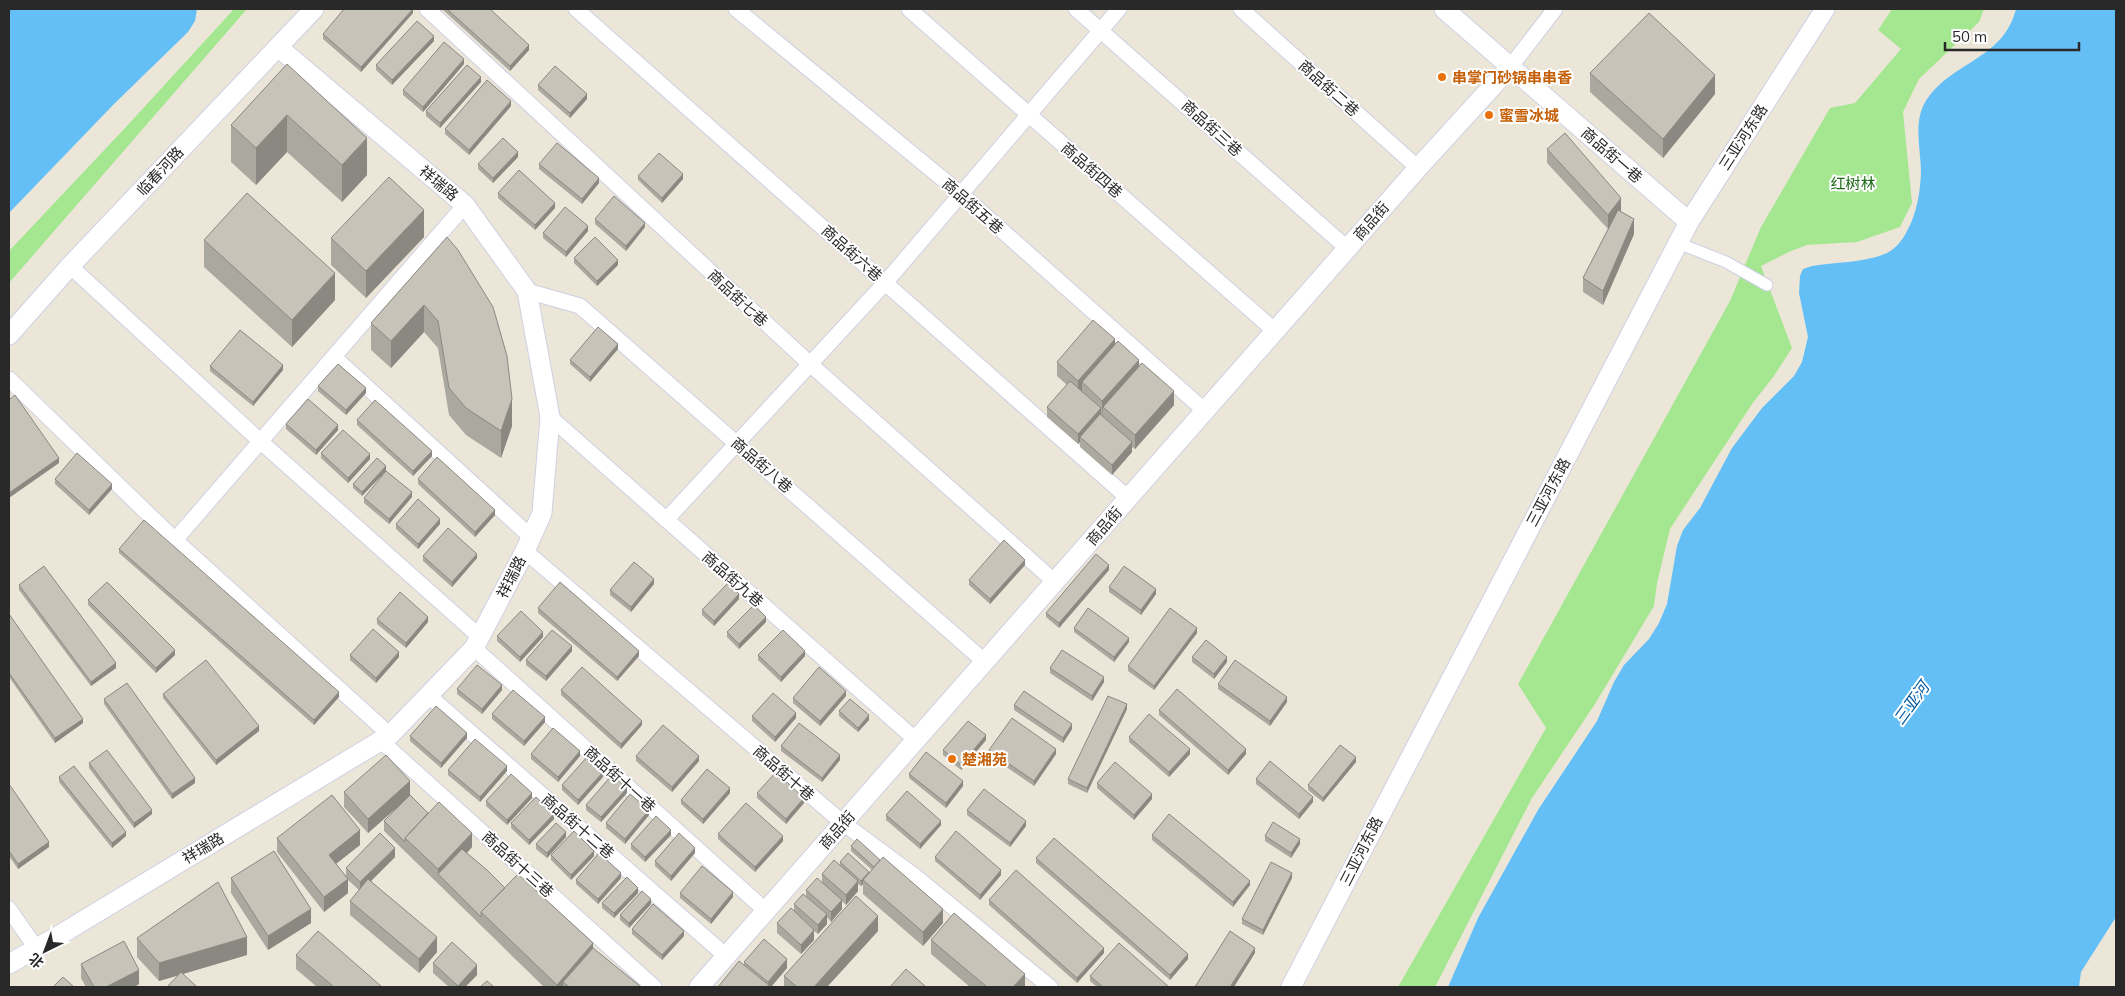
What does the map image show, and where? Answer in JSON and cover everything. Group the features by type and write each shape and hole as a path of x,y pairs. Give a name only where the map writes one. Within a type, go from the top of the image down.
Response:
{"street":[{"name":"临春河路","path":"9,335 70,266 314,9"},
{"name":"商品街七巷","path":"427,9 810,364 1055,582"},
{"name":"商品街六巷","path":"576,9 1128,498"},
{"name":"商品街五巷","path":"736,9 961,194 1204,411"},
{"name":"商品街四巷","path":"910,9 1275,331"},
{"name":"商品街三巷","path":"1076,9 1348,248"},
{"path":"666,520 885,283 1120,9"},
{"name":"商品街二巷","path":"1240,9 1418,168"},
{"name":"商品街一巷","path":"1444,9 1688,222"},
{"path":"1511,66 1555,9"},
{"name":"三亚河东路","path":"1291,987 1688,222 1825,9"},
{"name":"祥瑞路","path":"9,964 386,738 429,696 477,643 542,513 550,418 527,291 465,206 278,47"},
{"name":"商品街","path":"699,987 1418,168 1511,66"},
{"path":"176,540 465,206"},
{"path":"1678,243 1726,262 1766,285"},
{"name":"商品街十一巷","path":"70,266 766,911"},
{"name":"商品街八巷","path":"527,291 580,306 985,662"},
{"name":"商品街十巷","path":"334,357 528,544 843,823 916,877 1050,987"},
{"name":"商品街十三巷","path":"9,379 386,738 654,987"},
{"name":"商品街九巷","path":"550,418 916,740"},
{"name":"商品街十二巷","path":"429,696 726,956"},
{"path":"9,909 36,948"}],"green space":[{"path":"234,9 247,9 9,283 9,251"},
{"name":"红树林","path":"1892,9 1984,9 1979,22 1919,79 1903,112 1912,203 1900,227 1857,242 1807,245 1761,266 1792,348 1774,376 1752,404 1670,529 1657,583 1654,606 1595,704 1532,798 1435,987 1398,987 1546,728 1518,684 1730,301 1761,227 1830,108 1855,103 1901,49 1878,30"}],"water":[{"path":"9,9 197,9 195,21 188,32 114,104 9,213"},
{"name":"三亚河","path":"2016,9 2116,9 2116,917 2081,972 2079,987 1448,987 1478,918 1538,810 1597,721 1614,682 1624,665 1649,639 1659,623 1667,604 1677,546 1683,530 1700,508 1732,448 1762,408 1794,376 1802,362 1808,337 1799,293 1800,276 1803,269 1878,256 1887,253 1901,241 1916,210 1919,195 1921,173 1918,132 1924,104 1941,84 1991,48 2001,38 2010,25"}],"building":[{"path":"344,9 413,9 361,67 323,34"},
{"path":"447,9 490,9 529,45 510,66"},
{"path":"1649,13 1715,75 1663,139 1590,73"},
{"path":"417,21 434,36 392,80 376,65"},
{"path":"444,42 464,59 423,107 403,90"},
{"path":"287,64 367,138 342,165 287,115 256,148 231,125"},
{"path":"467,65 481,77 440,123 426,111"},
{"path":"555,66 587,94 570,113 538,85"},
{"path":"487,80 511,101 469,150 445,129"},
{"path":"1565,133 1621,198 1608,215 1547,149"},
{"path":"503,138 518,152 493,178 478,164"},
{"path":"557,143 599,178 582,199 539,164"},
{"path":"659,153 683,174 662,198 638,176"},
{"path":"519,170 555,203 535,225 498,193"},
{"path":"389,177 424,210 366,271 331,238"},
{"path":"247,193 335,273 292,320 204,240"},
{"path":"614,196 645,223 626,246 595,219"},
{"path":"565,207 588,226 566,252 543,233"},
{"path":"1618,210 1634,219 1603,291 1583,278"},
{"path":"447,237 458,250 493,307 507,356 512,399 501,431 466,408 449,388 438,321 424,305 391,341 371,323"},
{"path":"595,237 618,260 597,281 574,258"},
{"path":"1093,320 1115,339 1078,381 1057,362"},
{"path":"598,327 618,344 590,377 570,360"},
{"path":"240,330 283,365 253,402 210,366"},
{"path":"1118,341 1139,360 1102,401 1082,382"},
{"path":"1142,363 1174,391 1135,435 1103,407"},
{"path":"338,364 366,388 346,410 318,386"},
{"path":"1070,381 1101,408 1078,434 1047,407"},
{"path":"15,395 59,458 9,493 9,400"},
{"path":"308,399 338,425 316,450 286,424"},
{"path":"375,400 432,451 413,471 357,420"},
{"path":"1100,414 1132,442 1112,465 1080,437"},
{"path":"343,430 370,454 348,478 321,453"},
{"path":"77,453 112,484 89,510 55,479"},
{"path":"437,457 495,510 475,532 418,479"},
{"path":"377,458 386,466 362,492 353,484"},
{"path":"386,471 412,492 389,519 364,498"},
{"path":"418,499 440,519 418,544 396,524"},
{"path":"144,520 339,692 314,720 119,549"},
{"path":"448,528 477,554 452,582 423,556"},
{"path":"1004,540 1025,560 990,599 969,580"},
{"path":"1096,554 1109,565 1059,623 1046,613"},
{"path":"634,562 654,579 631,607 610,590"},
{"path":"44,566 116,663 91,682 19,585"},
{"path":"1124,566 1156,589 1141,610 1109,587"},
{"path":"107,582 175,650 156,668 88,600"},
{"path":"560,582 639,651 617,677 538,608"},
{"path":"728,583 739,594 714,621 702,610"},
{"path":"400,592 428,617 406,643 377,619"},
{"path":"754,605 766,617 739,644 727,632"},
{"path":"1088,608 1129,638 1114,657 1074,628"},
{"path":"1170,608 1197,628 1154,686 1128,666"},
{"path":"521,611 543,632 520,657 497,636"},
{"path":"9,614 83,719 55,738 9,673"},
{"path":"373,629 399,652 376,678 350,655"},
{"path":"552,630 572,646 546,676 526,660"},
{"path":"783,630 805,651 781,677 758,655"},
{"path":"1206,640 1227,657 1214,674 1192,657"},
{"path":"1062,650 1104,677 1092,696 1050,668"},
{"path":"206,660 259,726 216,760 163,694"},
{"path":"1235,660 1287,697 1270,721 1218,684"},
{"path":"477,665 502,685 482,709 457,689"},
{"path":"582,667 642,721 621,744 561,690"},
{"path":"819,667 846,691 820,721 793,698"},
{"path":"127,683 195,778 172,794 104,699"},
{"path":"1177,689 1246,749 1228,770 1159,710"},
{"path":"513,690 545,717 524,741 492,714"},
{"path":"1024,691 1072,724 1063,738 1014,705"},
{"path":"773,693 796,713 775,737 752,716"},
{"path":"1108,696 1127,704 1087,788 1068,779"},
{"path":"850,699 869,715 858,728 839,711"},
{"path":"436,706 467,733 441,763 410,736"},
{"path":"1149,714 1190,749 1169,772 1129,737"},
{"path":"1012,718 1056,749 1034,781 989,750"},
{"path":"968,721 986,735 961,765 943,750"},
{"path":"799,723 840,755 822,778 781,746"},
{"path":"663,725 699,756 672,787 636,756"},
{"path":"553,728 580,751 558,777 531,754"},
{"path":"475,739 507,766 480,797 448,770"},
{"path":"1340,745 1356,757 1323,798 1308,785"},
{"path":"107,750 152,810 134,823 89,763"},
{"path":"926,752 963,781 946,803 909,774"},
{"path":"386,755 410,781 368,819 344,792"},
{"path":"587,757 603,772 578,800 562,785"},
{"path":"1270,761 1313,797 1299,814 1256,779"},
{"path":"1115,762 1152,794 1134,815 1097,783"},
{"path":"74,766 126,832 112,843 59,777"},
{"path":"707,769 730,788 703,819 681,800"},
{"path":"776,772 804,798 786,819 757,793"},
{"path":"511,774 532,793 507,820 486,801"},
{"path":"612,775 627,788 601,817 586,805"},
{"path":"9,784 49,842 18,864 9,851"},
{"path":"984,789 1026,821 1010,843 967,810"},
{"path":"907,791 941,821 920,844 886,815"},
{"path":"630,794 649,810 625,839 606,823"},
{"path":"332,795 360,830 329,855 348,879 324,897 277,838"},
{"path":"410,795 428,813 405,838 405,842 384,821"},
{"path":"536,797 554,814 529,840 511,823"},
{"path":"439,802 472,833 438,869 405,838"},
{"path":"746,803 783,836 755,867 718,834"},
{"path":"1169,814 1250,881 1233,902 1152,835"},
{"path":"656,816 671,830 645,857 631,844"},
{"path":"1273,822 1300,839 1291,853 1265,836"},
{"path":"556,823 566,832 547,853 536,844"},
{"path":"574,831 594,851 571,875 551,855"},
{"path":"956,831 1001,870 980,895 935,857"},
{"path":"380,833 395,848 360,882 346,868"},
{"path":"679,833 695,848 671,876 655,861"},
{"path":"1054,838 1188,954 1170,975 1036,858"},
{"path":"857,839 880,860 874,867 851,846"},
{"path":"462,849 505,888 481,912 481,917 438,874"},
{"path":"274,851 311,909 268,936 231,878"},
{"path":"599,853 621,873 598,899 576,880"},
{"path":"848,853 869,872 861,881 840,862"},
{"path":"883,857 943,909 923,932 863,880"},
{"path":"834,860 858,881 846,895 822,874"},
{"path":"1271,862 1292,873 1263,930 1242,919"},
{"path":"702,866 733,892 711,919 680,893"},
{"path":"1016,870 1104,948 1077,978 989,900"},
{"path":"518,874 593,943 557,985 481,912"},
{"path":"627,877 638,888 614,913 602,903"},
{"path":"817,878 842,900 831,912 806,890"},
{"path":"368,879 437,937 419,959 350,901"},
{"path":"218,882 247,937 159,963 137,938"},
{"path":"642,891 651,899 629,923 620,915"},
{"path":"803,894 827,914 818,925 794,904"},
{"path":"856,896 878,916 814,987 797,987 784,976"},
{"path":"653,904 684,931 662,955 632,929"},
{"path":"791,908 814,930 801,945 777,923"},
{"path":"954,913 1025,974 1013,987 987,987 931,940"},
{"path":"318,931 382,987 334,987 296,955"},
{"path":"1230,931 1255,948 1230,987 1195,987"},
{"path":"764,939 787,959 768,982 744,962"},
{"path":"124,941 139,970 106,987 94,987 81,964"},
{"path":"452,942 477,965 458,986 433,963"},
{"path":"1119,943 1169,987 1103,987 1090,976"},
{"path":"593,948 641,987 569,987 563,982"},
{"path":"739,961 771,987 718,987"},
{"path":"906,969 926,987 890,987"},
{"path":"181,972 197,987 167,987"},
{"path":"63,977 74,987 53,987"},
{"path":"487,981 494,987 480,987"}],"place":[{"name":"串掌门砂锅串串香","path":"1442,77"},
{"name":"蜜雪冰城","path":"1489,115"},
{"name":"楚湘苑","path":"952,759"}]}
